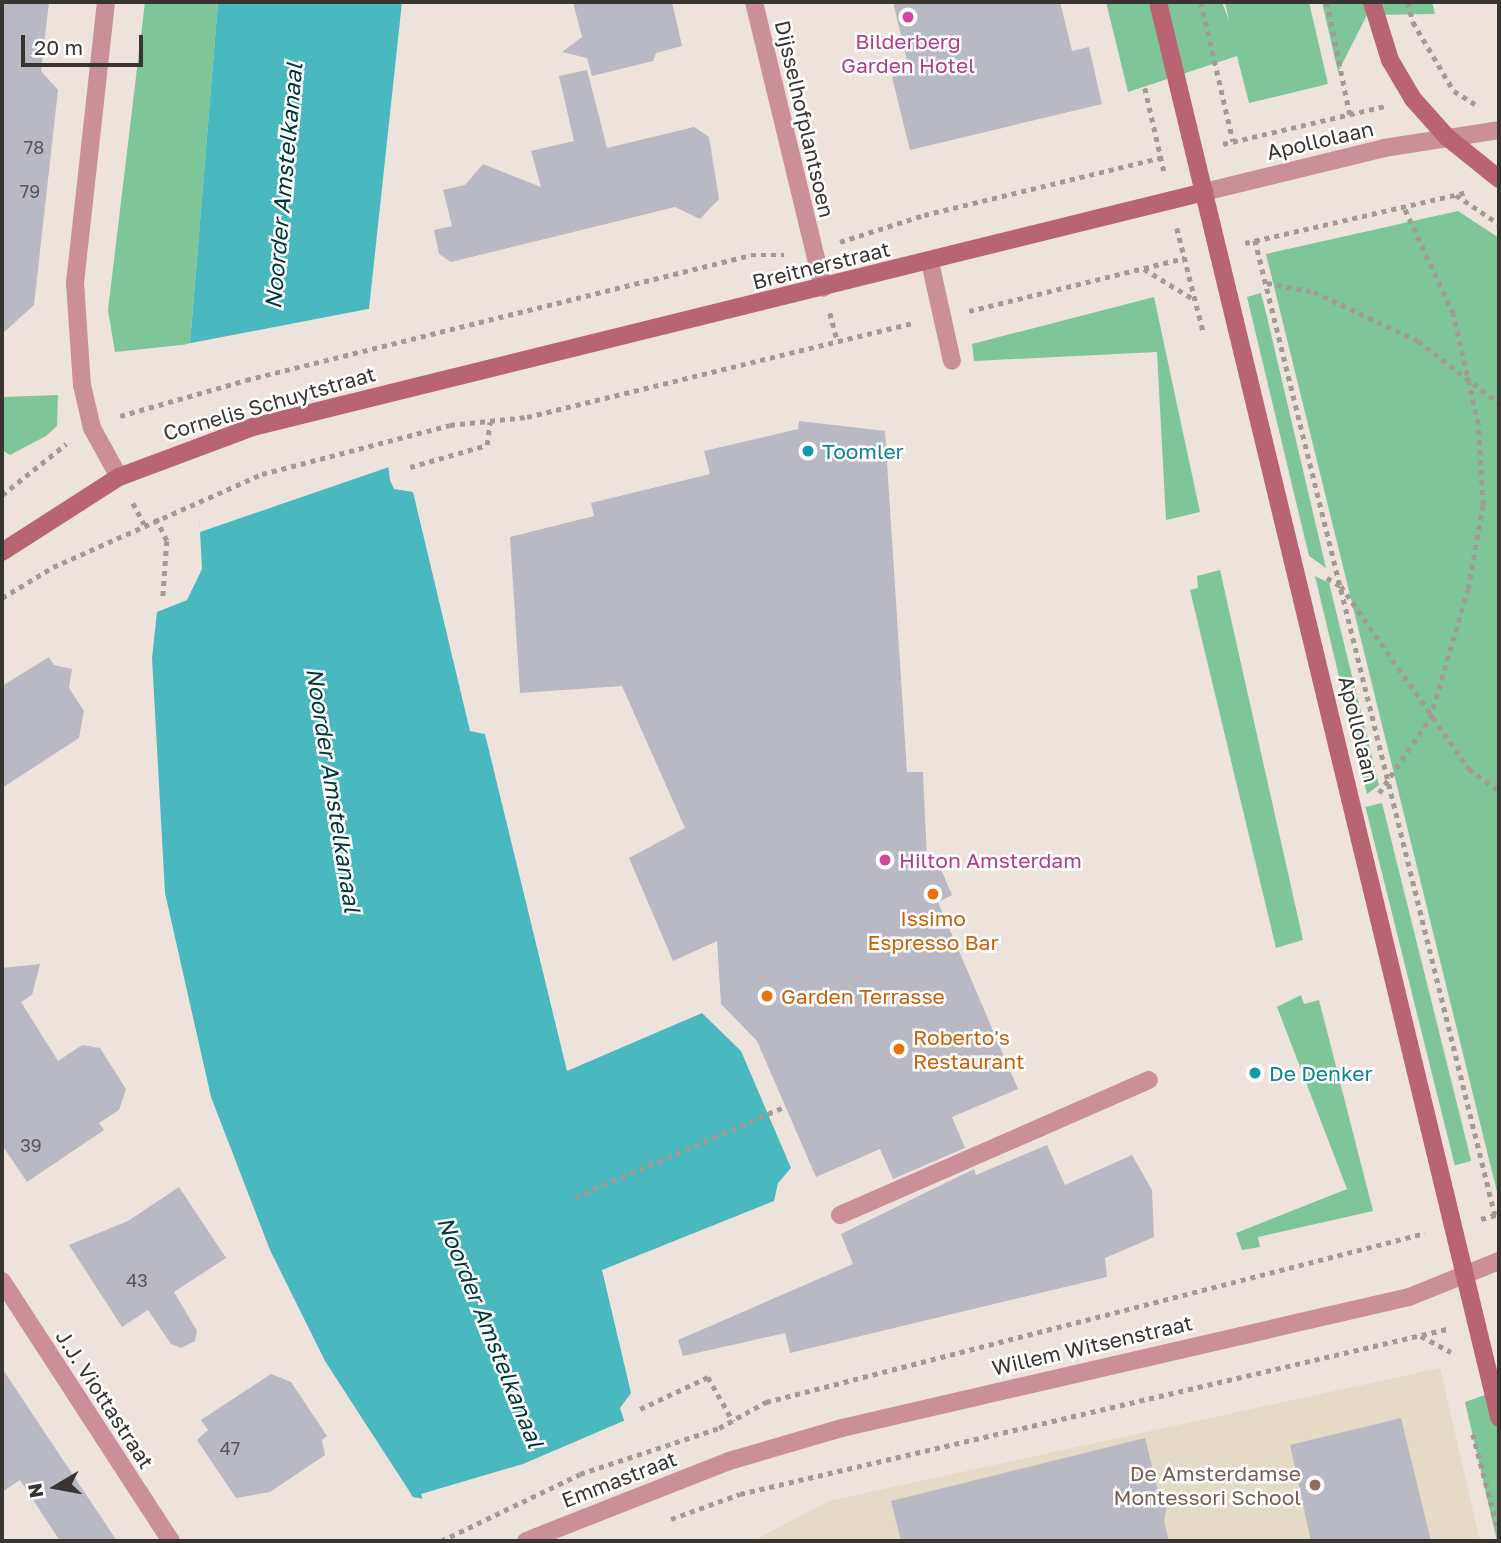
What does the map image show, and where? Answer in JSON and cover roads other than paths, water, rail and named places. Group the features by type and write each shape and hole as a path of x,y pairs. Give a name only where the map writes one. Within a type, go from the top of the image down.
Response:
{"street":[{"path":"106,2 75,283 82,385 92,428 119,477"},
{"name":"Dijsselhofplantsoen","path":"754,2 823,288"},
{"name":"Apollolaan","path":"1158,2 1499,1417"},
{"path":"1372,2 1390,60 1413,99 1447,137 1499,179"},
{"name":"Apollolaan","path":"1204,192 1447,137 1499,130"},
{"name":"Breitnerstraat","path":"447,377 930,262 1204,192"},
{"path":"930,262 952,361"},
{"name":"Cornelis Schuytstraat","path":"3,547 119,477 170,454 447,377"},
{"path":"840,1215 1149,1080"},
{"path":"1467,1277 1499,1261"},
{"name":"Willem Witsenstraat","path":"729,1461 842,1428 1409,1297 1467,1277"},
{"name":"J.J. Viottastraat","path":"2,1281 170,1541"},
{"name":"Emmastraat","path":"526,1541 729,1461"}],"water":[{"name":"Noorder Amstelkanaal","path":"218,2 402,2 369,309 390,480 394,489 413,492 470,731 485,734 567,1071 702,1013 741,1051 791,1168 778,1183 774,1201 602,1270 631,1393 620,1408 664,1541 413,1497 325,1361 270,1250 211,1097 165,893 152,658 157,612 187,600 202,569 190,344"}],"place":[{"name":"Bilderberg Garden Hotel","path":"908,17"},
{"name":"Toomler","path":"808,451"},
{"name":"Hilton Amsterdam","path":"885,860"},
{"name":"Issimo Espresso Bar","path":"933,894"},
{"name":"Garden Terrasse","path":"767,996"},
{"name":"Roberto's Restaurant","path":"899,1049"},
{"name":"De Denker","path":"1255,1073"},
{"name":"De Amsterdamse Montessori School","path":"1315,1485"}]}
